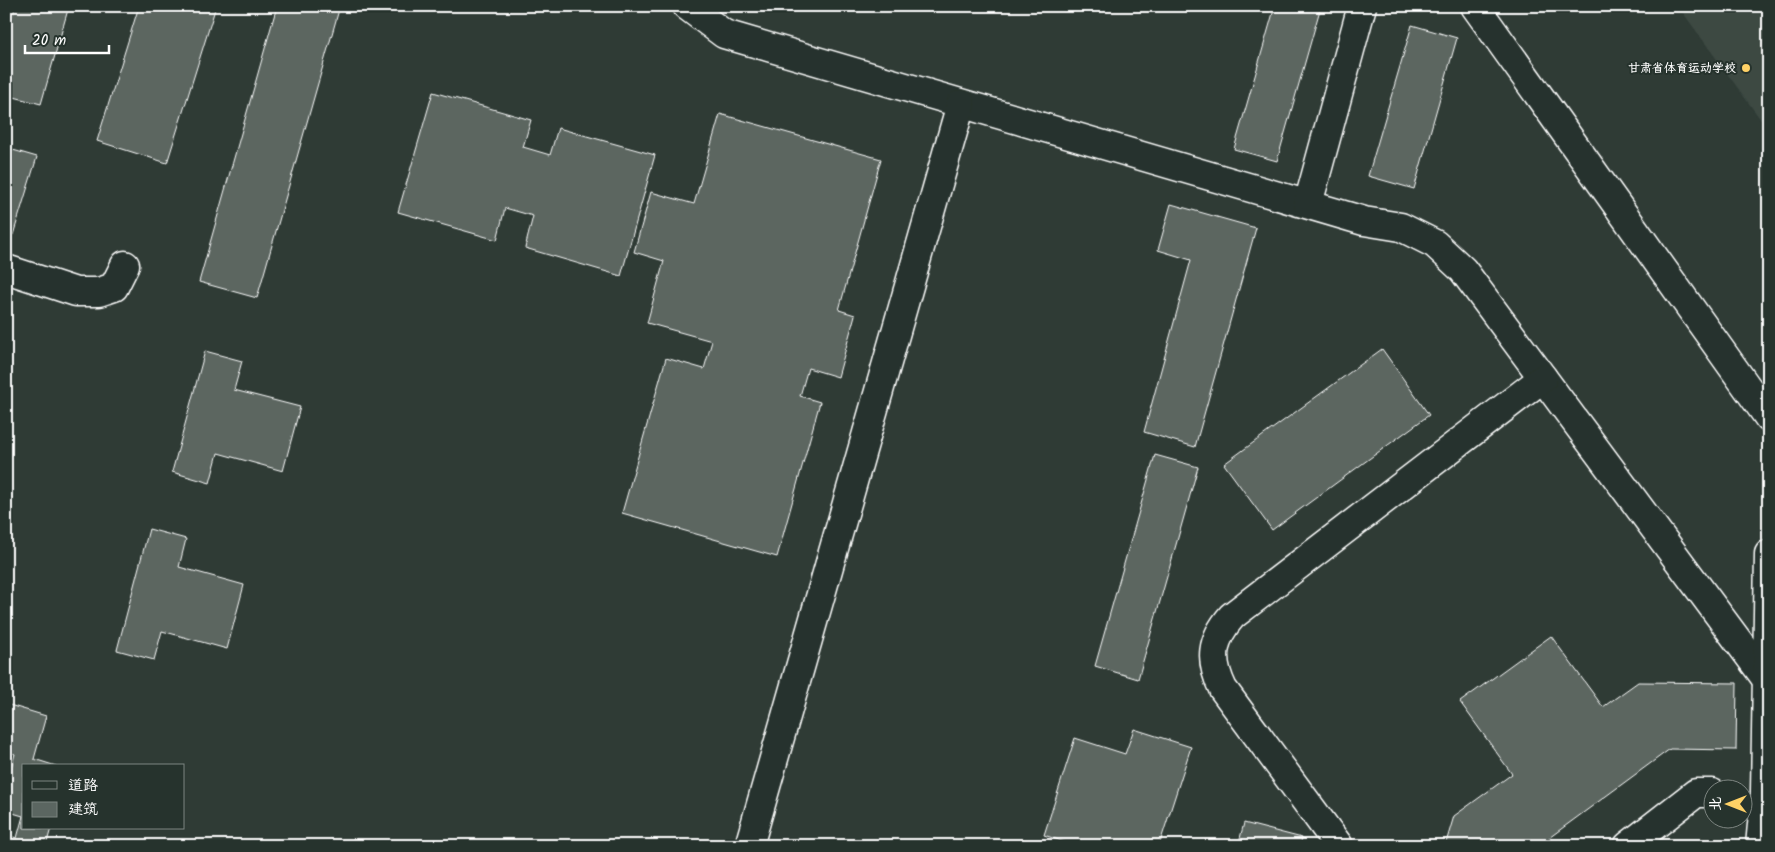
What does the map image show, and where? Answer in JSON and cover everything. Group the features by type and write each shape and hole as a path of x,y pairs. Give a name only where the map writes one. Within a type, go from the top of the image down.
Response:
{"lane":[{"path":"687,6 724,34 1364,220 1401,227 1435,244 1463,270 1767,680"},
{"path":"1308,204 1362,6"},
{"path":"1475,6 1769,418"},
{"path":"749,846 961,104"},
{"path":"6,268 76,292 99,292 114,287 125,265"},
{"path":"1339,846 1223,689 1216,674 1213,658 1215,642 1222,628 1232,616 1543,378"},
{"path":"1760,846 1754,793 1767,680 1769,554"},
{"path":"1628,846 1696,794 1702,794"}],"shaded area":[{"name":"甘肃省体育运动学校","path":"1678,6 1769,6 1769,131"}],"building":[{"path":"15,6 69,6 41,104 6,95 6,38"},
{"path":"139,6 216,6 167,163 97,141"},
{"path":"277,6 340,6 257,298 199,282"},
{"path":"1275,6 1321,6 1277,161 1234,149"},
{"path":"1412,25 1457,38 1414,189 1368,176"},
{"path":"433,92 531,120 523,147 550,155 558,128 655,155 621,276 525,248 533,216 505,208 497,240 398,212"},
{"path":"720,114 881,159 839,310 855,315 838,377 808,368 800,396 820,402 777,557 622,513 666,358 704,369 712,341 647,323 664,261 634,252 651,192 694,204"},
{"path":"6,148 37,157 13,235 6,233"},
{"path":"1171,204 1256,228 1195,447 1144,432 1191,260 1158,250"},
{"path":"1382,349 1429,415 1272,530 1224,464"},
{"path":"205,351 242,361 234,390 300,407 283,471 218,453 210,483 172,472"},
{"path":"1155,455 1198,467 1138,679 1095,666"},
{"path":"149,529 186,539 179,567 244,585 227,649 162,631 154,660 117,650"},
{"path":"1551,636 1603,707 1638,682 1737,683 1736,750 1670,749 1538,846 1445,846 1454,816 1512,774 1460,702"},
{"path":"6,704 46,716 34,759 50,764 22,764 22,816 6,811 6,785 15,754 6,751"},
{"path":"1134,729 1191,747 1159,846 1076,846 1044,835 1075,738 1125,754"},
{"path":"22,820 22,830 50,830 46,846 6,846 6,835 17,838"},
{"path":"1244,823 1302,838 1300,846 1238,846"}],"place":[{"name":"甘肃省体育运动学校","path":"1746,68"}]}
